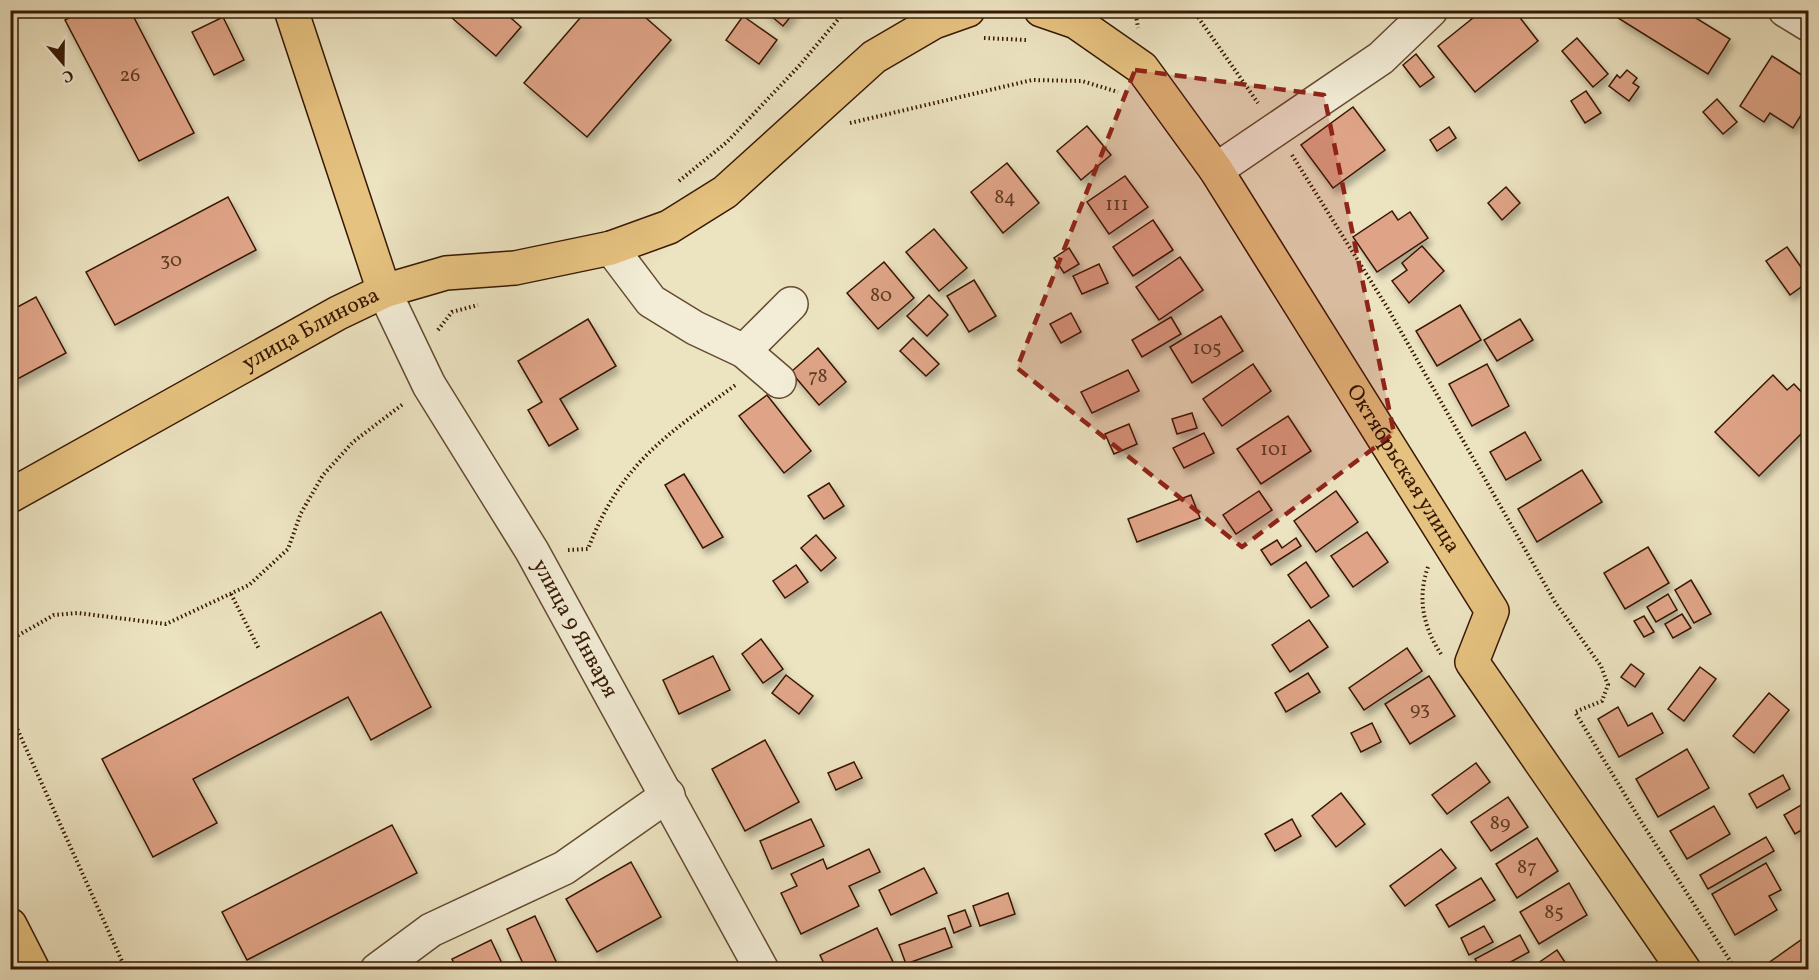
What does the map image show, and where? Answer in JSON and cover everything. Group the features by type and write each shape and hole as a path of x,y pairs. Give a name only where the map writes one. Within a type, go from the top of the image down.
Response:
{"main road":[{"name":"улица Блинова","path":"10,496 338,313 384,291 291,10"},
{"path":"384,291 446,273 515,268 610,248 669,227 725,192 874,57 934,22 971,25"},
{"name":"Октябрьская улица","path":"1039,26 1076,22 1142,68 1216,170 1492,611 1472,662 1684,969"},
{"path":"10,925 33,969"}],"street":[{"path":"1087,10 1103,41"},
{"path":"1216,170 1381,57 1431,10"},
{"path":"1785,10 1809,24"},
{"path":"610,248 651,301 762,366 791,304"},
{"name":"улица 9 Января","path":"384,291 429,385 532,551 762,969"},
{"path":"377,969 431,930 564,868 668,795"}],"path":[{"path":"674,184 728,142 799,66 846,10"},
{"path":"1193,10 1277,130 1387,307 1555,602 1601,666 1608,685 1602,701 1575,712 1642,823 1736,969"},
{"path":"971,25 994,37 1039,26"},
{"path":"847,123 1032,80 1082,81 1128,94 1120,87"},
{"path":"437,336 438,327 452,312 486,302"},
{"path":"532,551 588,549 601,517 631,470 671,431 762,366"},
{"path":"10,640 54,615 78,613 166,624 249,585 288,549 301,513 323,475 353,442 429,385"},
{"path":"1432,558 1422,594 1428,634 1448,664"},
{"path":"231,594 259,649"},
{"path":"10,713 126,969"}],"highlighted area":[{"path":"1135,70 1324,95 1394,433 1242,547 1017,368"}],"building":[{"path":"83,10 130,10 194,133 139,161 65,20"},
{"path":"459,10 502,10 521,27 496,56 452,18"},
{"path":"587,10 637,10 671,40 587,137 524,83"},
{"path":"764,10 796,10 783,26"},
{"path":"1483,10 1514,10 1538,41 1475,92 1438,46"},
{"path":"1622,10 1683,10 1730,39 1708,74 1618,18"},
{"path":"743,16 777,40 759,64 726,40"},
{"path":"223,17 244,60 214,75 192,32"},
{"path":"1577,38 1608,74 1593,87 1562,51"},
{"path":"1416,54 1434,77 1420,87 1403,65"},
{"path":"1772,56 1808,79 1808,104 1793,128 1770,113 1764,122 1740,106"},
{"path":"1627,70 1637,78 1633,83 1639,87 1629,101 1609,86 1617,75 1620,78"},
{"path":"1586,91 1601,113 1585,123 1571,101"},
{"path":"1717,99 1737,122 1723,134 1703,112"},
{"path":"1353,107 1385,150 1333,188 1301,145"},
{"path":"1087,126 1111,155 1081,180 1057,151"},
{"path":"1449,127 1456,138 1437,151 1430,140"},
{"path":"1007,163 1039,203 1003,233 971,192"},
{"path":"1125,176 1148,207 1109,234 1087,202"},
{"path":"1506,187 1520,203 1502,220 1488,203"},
{"path":"228,197 256,250 115,325 86,272"},
{"path":"1392,211 1398,220 1410,212 1428,238 1377,272 1353,237"},
{"path":"1153,220 1173,250 1133,276 1113,247"},
{"path":"934,229 967,268 939,291 906,252"},
{"path":"1422,246 1444,271 1409,303 1392,281 1407,270 1402,263"},
{"path":"1787,247 1808,277 1808,282 1790,295 1766,261"},
{"path":"1069,248 1079,264 1064,273 1054,258"},
{"path":"1180,257 1203,290 1159,320 1136,287"},
{"path":"884,262 914,298 878,329 847,293"},
{"path":"1099,264 1108,283 1082,294 1073,276"},
{"path":"974,280 996,316 969,332 947,296"},
{"path":"929,295 948,315 927,336 907,316"},
{"path":"36,297 66,353 10,383 10,311"},
{"path":"1460,305 1481,340 1437,366 1416,331"},
{"path":"1071,313 1081,332 1061,343 1050,324"},
{"path":"1221,316 1243,351 1192,383 1170,347"},
{"path":"1171,317 1181,334 1142,357 1132,340"},
{"path":"588,319 616,366 560,399 578,429 549,446 528,410 542,402 518,361"},
{"path":"1520,319 1533,340 1497,361 1484,340"},
{"path":"913,338 939,364 926,376 900,351"},
{"path":"818,348 846,382 819,405 791,372"},
{"path":"1253,364 1271,391 1222,426 1203,399"},
{"path":"1487,364 1509,406 1472,426 1449,384"},
{"path":"1128,370 1139,391 1092,413 1081,392"},
{"path":"1773,375 1787,390 1794,384 1808,399 1808,427 1759,476 1715,432"},
{"path":"767,395 811,451 784,473 739,416"},
{"path":"1192,413 1197,428 1177,434 1172,419"},
{"path":"1288,416 1311,451 1261,484 1237,449"},
{"path":"1129,424 1137,444 1114,454 1105,434"},
{"path":"1525,432 1541,460 1506,480 1490,452"},
{"path":"1204,433 1214,453 1184,468 1173,448"},
{"path":"1582,470 1602,502 1537,542 1518,509"},
{"path":"684,474 723,537 703,548 665,485"},
{"path":"829,483 844,506 824,519 808,496"},
{"path":"1259,491 1272,510 1236,534 1223,515"},
{"path":"1336,491 1358,522 1316,552 1294,521"},
{"path":"1191,495 1200,518 1137,542 1128,519"},
{"path":"1367,532 1388,562 1353,587 1331,556"},
{"path":"816,535 836,558 821,571 801,548"},
{"path":"1296,538 1301,546 1271,565 1261,550 1277,540 1282,548"},
{"path":"1648,547 1669,583 1625,609 1604,573"},
{"path":"1306,562 1329,596 1311,608 1288,575"},
{"path":"796,565 808,582 785,598 773,581"},
{"path":"1691,580 1711,614 1694,623 1675,590"},
{"path":"1668,594 1677,610 1656,622 1647,607"},
{"path":"381,612 431,707 371,740 348,697 193,779 217,823 153,857 102,759"},
{"path":"1682,614 1691,628 1673,638 1665,624"},
{"path":"1644,616 1654,632 1644,637 1634,621"},
{"path":"1309,620 1328,647 1290,672 1272,645"},
{"path":"761,639 783,669 763,683 742,654"},
{"path":"1407,648 1422,671 1364,710 1349,688"},
{"path":"713,656 730,690 679,714 663,680"},
{"path":"1631,664 1644,674 1635,687 1621,677"},
{"path":"1700,667 1716,679 1684,721 1668,709"},
{"path":"1308,673 1320,692 1286,712 1275,693"},
{"path":"786,675 813,696 799,714 772,693"},
{"path":"1429,676 1455,716 1410,744 1385,704"},
{"path":"1769,693 1789,710 1754,753 1733,736"},
{"path":"1618,707 1628,726 1652,713 1663,733 1619,757 1598,719"},
{"path":"1372,723 1381,742 1361,752 1351,733"},
{"path":"765,740 799,802 745,831 712,769"},
{"path":"1687,749 1709,788 1658,817 1636,779"},
{"path":"854,762 862,778 836,790 828,773"},
{"path":"1476,763 1490,782 1447,814 1432,795"},
{"path":"1783,775 1790,789 1757,808 1749,794"},
{"path":"1341,793 1365,824 1336,847 1312,816"},
{"path":"1508,797 1528,827 1491,851 1471,822"},
{"path":"1808,801 1808,826 1795,834 1784,815"},
{"path":"1714,806 1730,834 1687,859 1670,831"},
{"path":"811,819 824,846 772,869 760,841"},
{"path":"1292,819 1301,836 1275,851 1265,834"},
{"path":"392,825 417,873 247,960 222,912"},
{"path":"1766,837 1774,851 1708,889 1700,875"},
{"path":"1537,838 1558,871 1517,898 1496,864"},
{"path":"869,849 880,872 849,886 859,906 801,934 781,893 797,886 791,874 823,859 827,869"},
{"path":"1441,849 1456,868 1405,906 1390,886"},
{"path":"631,862 661,917 597,952 566,899"},
{"path":"1766,863 1781,890 1769,896 1777,910 1735,935 1712,894"},
{"path":"924,868 937,893 891,915 879,890"},
{"path":"1481,878 1495,900 1449,927 1436,905"},
{"path":"1569,883 1587,915 1539,944 1520,912"},
{"path":"1008,893 1015,914 980,926 973,906"},
{"path":"965,910 971,926 954,933 948,916"},
{"path":"535,916 560,970 526,970 507,929"},
{"path":"1484,926 1493,942 1469,955 1461,938"},
{"path":"877,928 893,962 876,970 827,970 820,955"},
{"path":"945,928 952,947 906,964 899,945"},
{"path":"1520,935 1529,952 1496,970 1481,970 1475,959"},
{"path":"1808,935 1808,962 1798,970 1767,970 1764,966"},
{"path":"491,940 505,970 457,970 452,959"},
{"path":"1557,950 1570,970 1528,970"}]}
